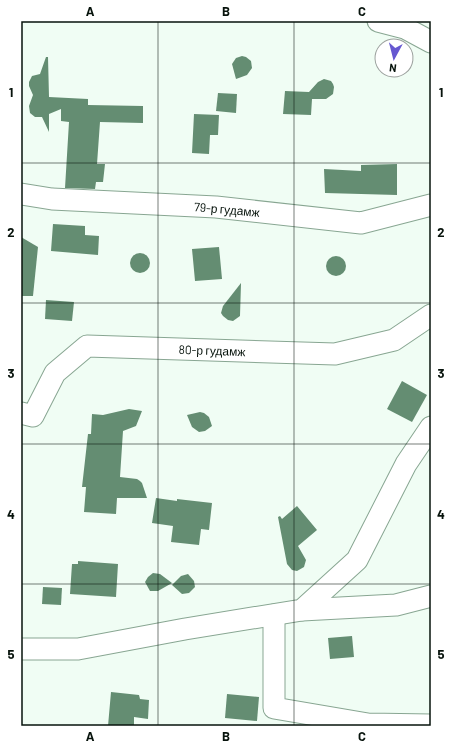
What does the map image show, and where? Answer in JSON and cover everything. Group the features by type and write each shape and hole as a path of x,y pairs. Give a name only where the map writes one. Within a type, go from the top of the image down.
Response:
{"street":[{"path":"378,21 405,28 431,42"},
{"name":"79-р гудамж","path":"21,194 52,199 216,207 362,223 431,204"},
{"name":"80-р гудамж","path":"21,413 33,416 55,373 87,346 335,354 394,340 431,314"},
{"path":"302,610 357,560 406,464 431,427"},
{"path":"21,649 78,649 185,629 302,610 396,605 431,596"},
{"path":"274,615 274,708 368,724 431,725"}],"building":[{"path":"242,56 251,61 252,68 247,75 236,79 232,64 236,58"},
{"path":"46,57 48,57 49,97 88,99 88,105 143,106 143,123 100,122 97,164 105,164 103,182 96,182 95,189 65,188 69,122 61,121 61,109 49,114 49,132 42,117 35,117 30,113 29,106 33,95 29,82 32,76 40,74"},
{"path":"324,79 331,81 333,84 333,94 326,99 312,99 311,115 283,114 285,91 309,92 318,82"},
{"path":"218,93 237,94 236,113 216,111"},
{"path":"194,114 219,115 218,135 210,135 209,154 192,153"},
{"path":"397,164 397,195 325,193 324,169 361,171 361,165"},
{"path":"53,224 85,226 85,235 99,236 98,255 51,251"},
{"path":"21,237 38,247 33,296 21,296"},
{"path":"219,247 222,279 195,281 192,249"},
{"path":"140,253 147,256 150,263 147,270 140,273 133,270 130,263 133,256"},
{"path":"336,256 343,259 346,266 343,273 336,276 329,273 326,266 329,259"},
{"path":"241,283 240,316 233,321 228,320 221,313 223,306"},
{"path":"46,300 74,302 72,321 45,319"},
{"path":"402,381 427,395 412,422 387,409"},
{"path":"129,409 142,411 136,426 123,431 120,477 137,479 140,481 147,498 117,498 116,514 84,512 86,487 82,487 88,434 91,434 92,414 103,415"},
{"path":"200,412 209,417 212,426 205,431 199,432 192,427 187,415"},
{"path":"156,498 212,503 209,530 201,529 199,545 171,542 173,526 152,523"},
{"path":"297,506 317,530 298,546 306,560 304,567 297,571 292,570 287,564 278,517 280,516 282,519"},
{"path":"78,561 118,564 116,597 70,594 72,564 78,564"},
{"path":"153,573 160,574 172,583 158,591 150,591 145,582"},
{"path":"188,574 194,581 195,587 189,593 182,594 172,585 181,576"},
{"path":"43,587 62,588 61,605 42,604"},
{"path":"352,636 354,657 330,659 328,638"},
{"path":"111,692 139,695 140,699 149,700 148,719 134,717 134,726 108,726"},
{"path":"227,694 259,697 257,721 225,718"}]}
